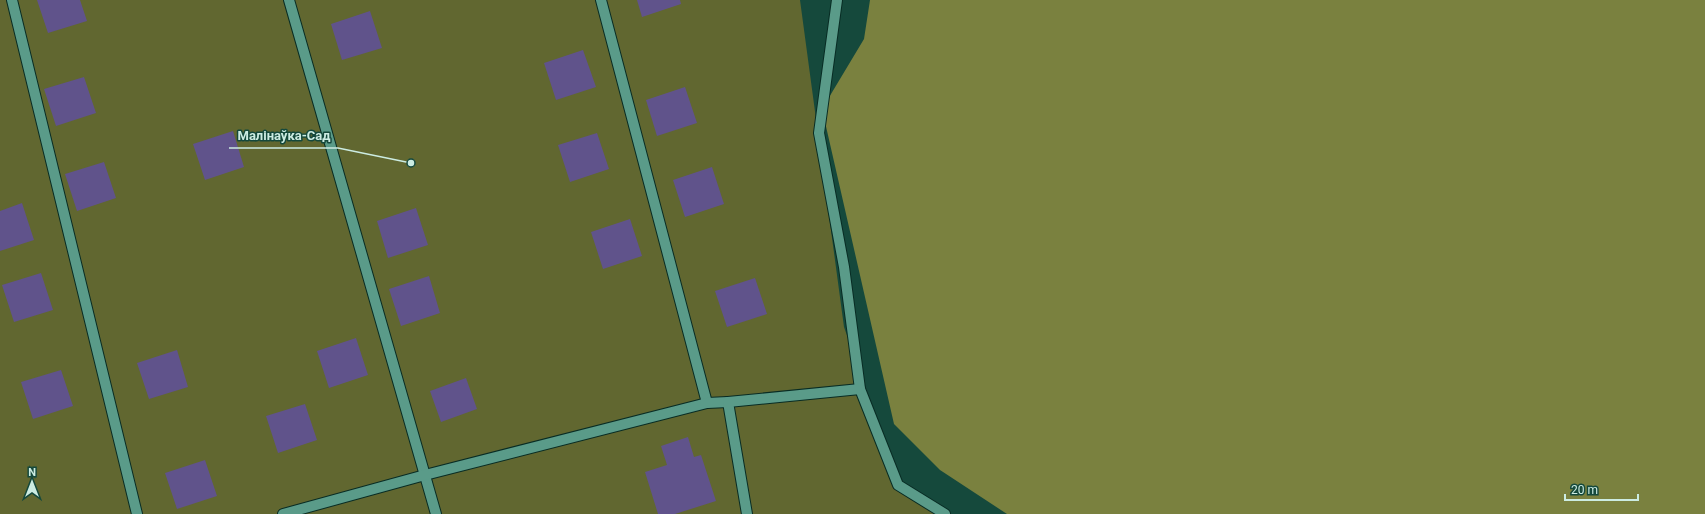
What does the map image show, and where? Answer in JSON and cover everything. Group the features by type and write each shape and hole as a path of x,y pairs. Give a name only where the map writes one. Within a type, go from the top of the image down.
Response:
{"street":[{"path":"12,0 137,514"},
{"path":"289,0 436,514"},
{"path":"601,0 707,403"},
{"path":"837,0 819,133 844,267 860,389 898,485 945,514"},
{"path":"283,514 425,475 707,403 860,389"},
{"path":"728,402 747,514"}],"green space":[{"path":"0,0 800,0 844,327 902,491 940,514 0,514"},
{"path":"870,0 1705,0 1705,514 1007,514 940,470 894,424 822,109 864,39"}],"building":[{"path":"37,0 80,0 87,21 48,33"},
{"path":"637,0 680,0 681,4 642,17"},
{"path":"370,11 382,48 342,60 331,24"},
{"path":"583,50 596,87 556,100 544,63"},
{"path":"84,77 96,113 56,126 44,89"},
{"path":"685,87 697,123 657,136 646,100"},
{"path":"233,131 244,167 205,180 193,144"},
{"path":"597,133 609,169 570,182 558,145"},
{"path":"104,162 116,198 77,211 65,174"},
{"path":"712,167 724,204 685,217 673,180"},
{"path":"22,203 34,240 0,251 0,211"},
{"path":"416,208 428,245 388,258 377,221"},
{"path":"630,219 642,256 603,269 591,232"},
{"path":"41,273 53,310 14,322 2,285"},
{"path":"429,276 440,313 401,326 389,289"},
{"path":"755,278 767,314 727,327 715,291"},
{"path":"356,338 368,375 329,388 317,351"},
{"path":"177,350 188,387 149,399 137,363"},
{"path":"61,370 73,406 33,419 21,382"},
{"path":"466,378 477,409 441,422 430,391"},
{"path":"305,404 317,440 278,453 266,416"},
{"path":"688,437 694,457 701,455 716,501 675,514 658,514 645,472 667,465 661,446"},
{"path":"205,460 217,496 177,509 165,473"}],"place":[{"name":"Малінаўка-Сад","path":"411,163"}]}
